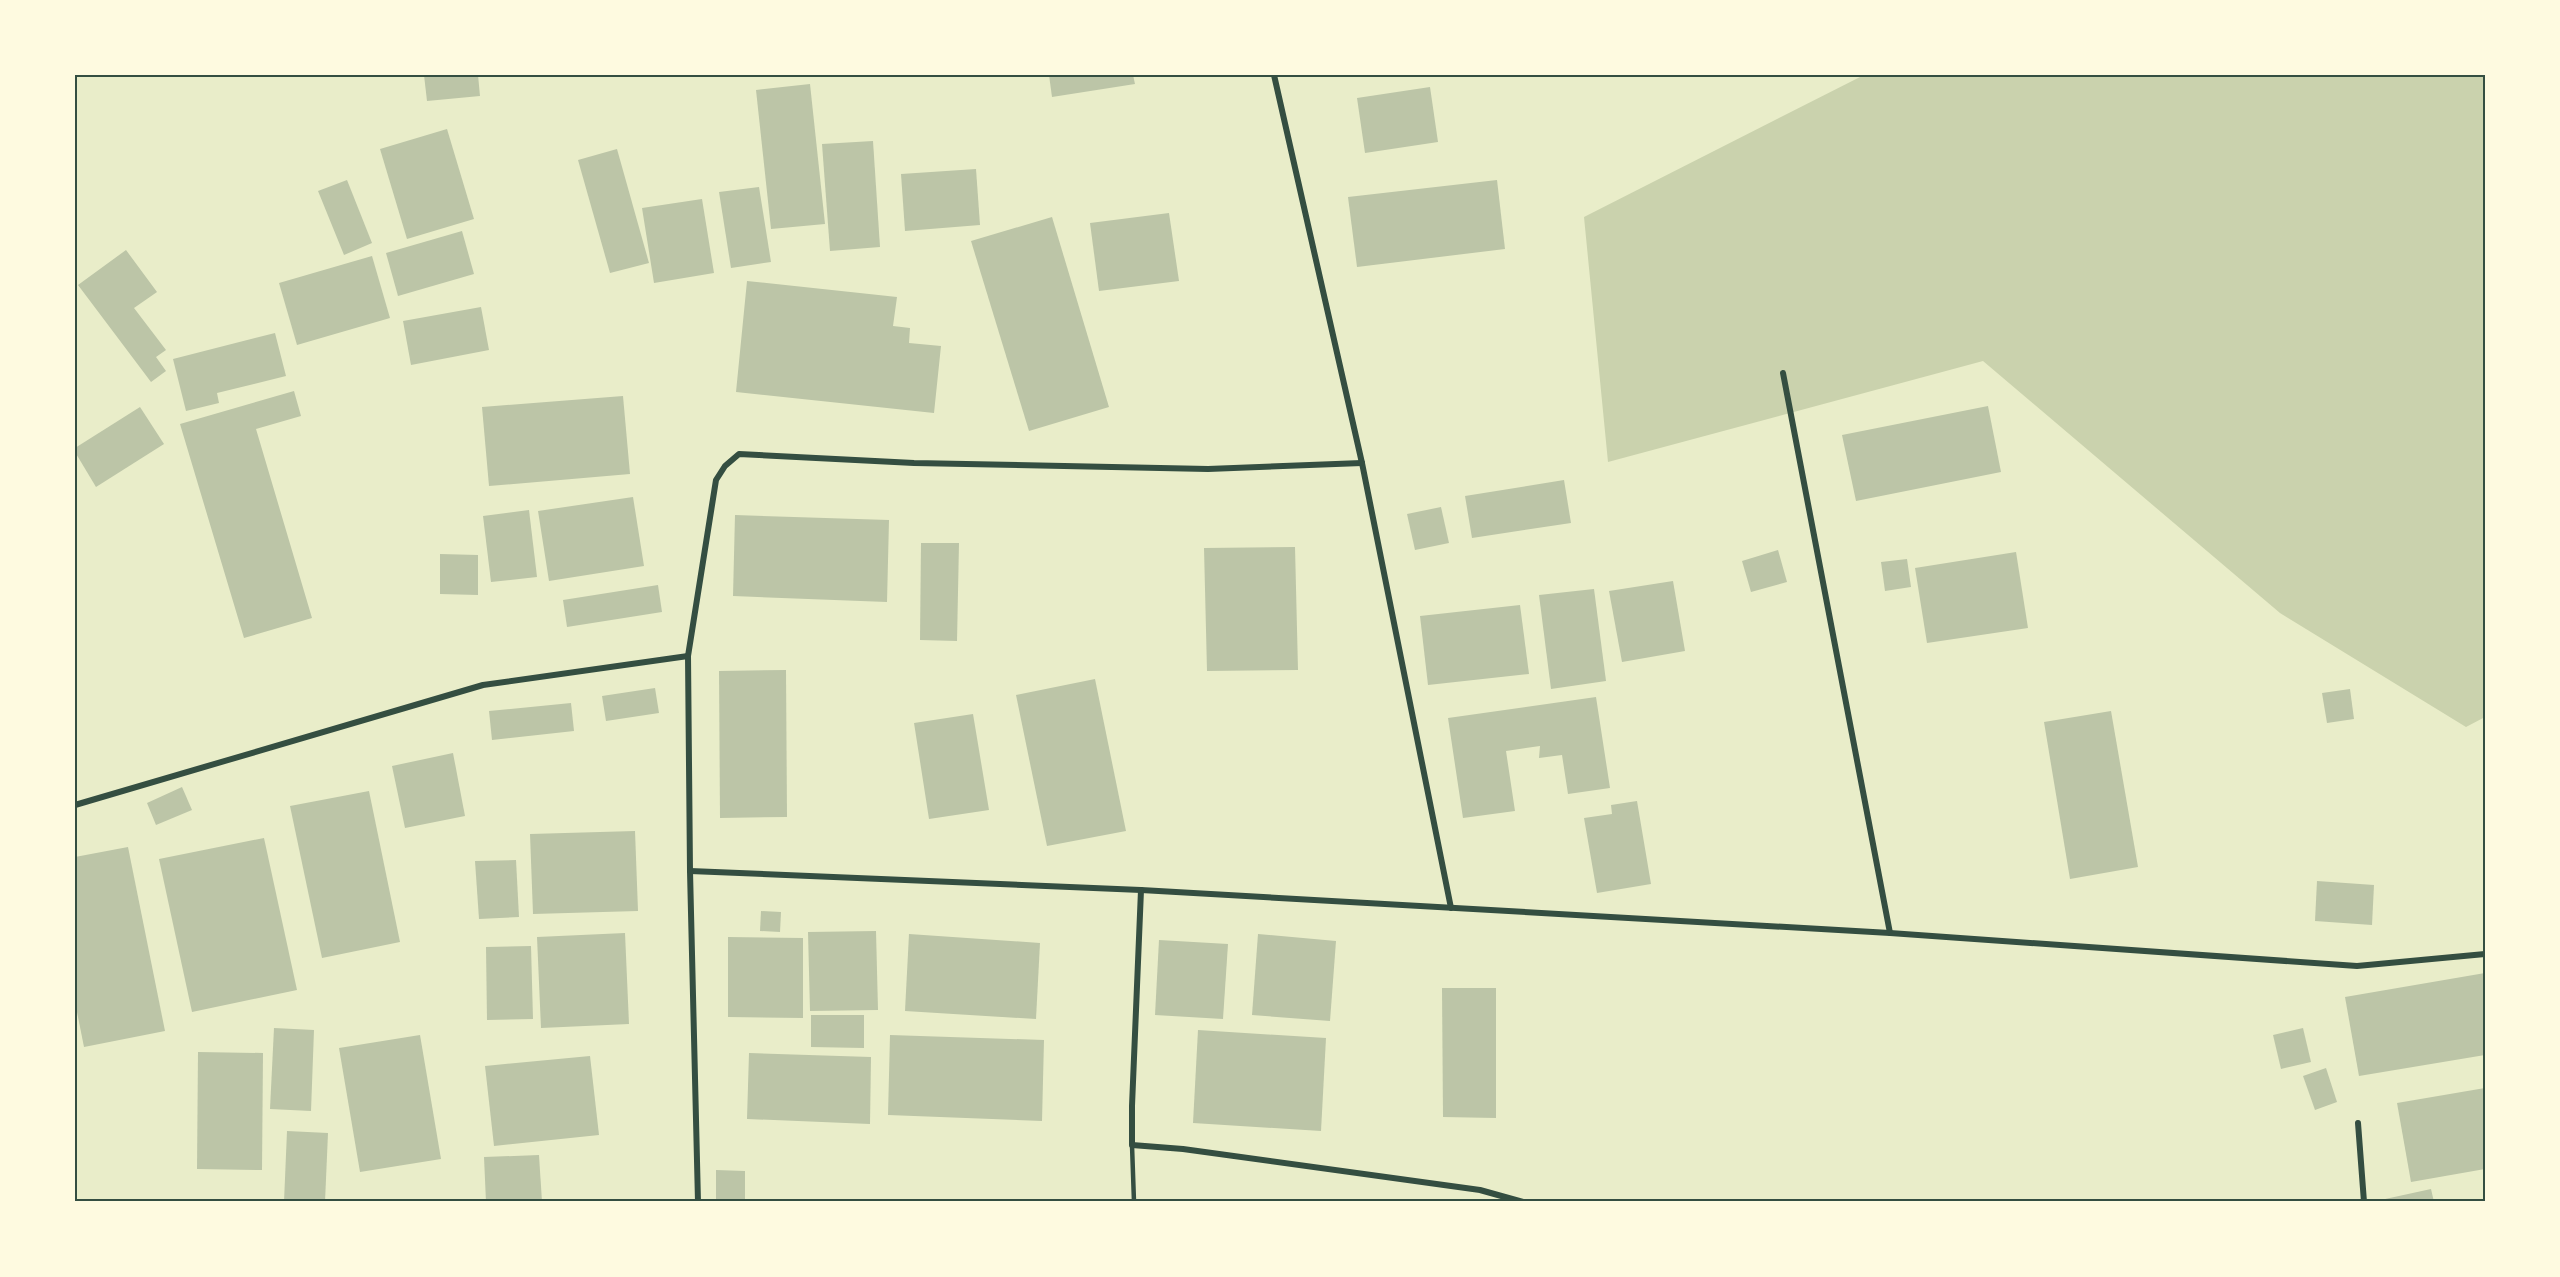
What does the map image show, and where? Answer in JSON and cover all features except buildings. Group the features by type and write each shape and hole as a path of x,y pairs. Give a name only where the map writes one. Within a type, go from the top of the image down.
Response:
{"street":[{"path":"1274,75 1362,463 1451,908"},
{"path":"1783,373 1890,933"},
{"path":"698,1202 690,871 688,656 716,480 725,466 739,454 914,463 1208,469 1362,463"},
{"path":"75,805 483,685 688,656"},
{"path":"690,871 1141,890 1890,933 2357,966 2485,954"},
{"path":"1141,890 1132,1145 1183,1149 1480,1190 1523,1202"},
{"path":"2358,1123 2364,1202"}],"lane":[{"path":"1132,1145 1134,1202"}],"green space":[{"path":"1864,75 2485,75 2485,717 2466,727 2280,613 1983,361 1608,462 1584,217"}]}
